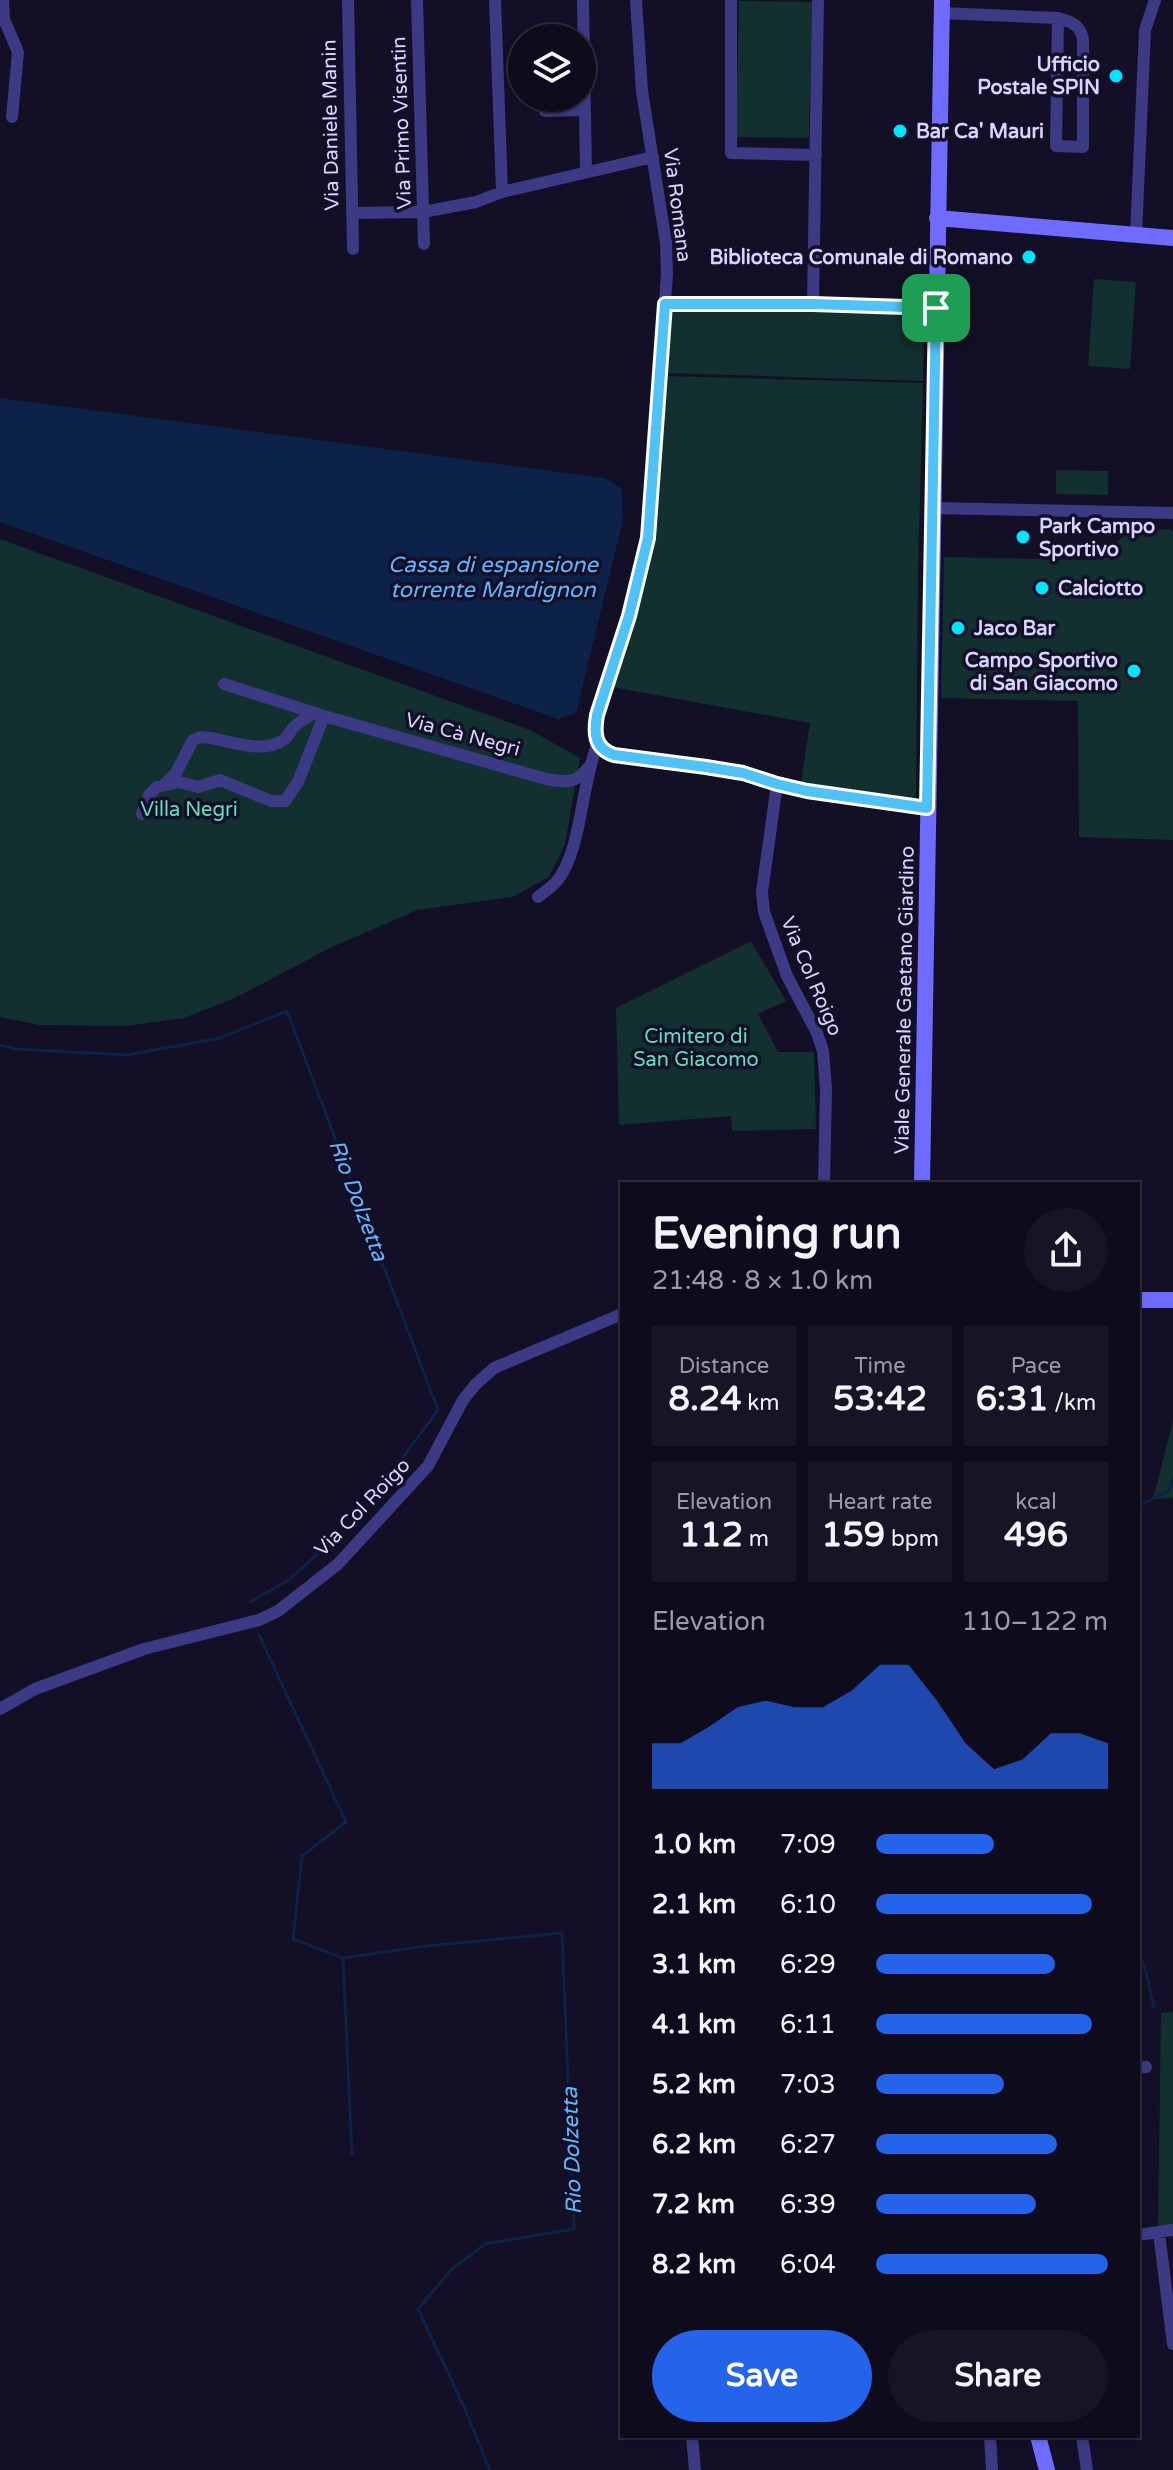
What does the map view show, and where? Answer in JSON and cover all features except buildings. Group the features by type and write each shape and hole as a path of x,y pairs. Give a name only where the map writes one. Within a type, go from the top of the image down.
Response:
{"main road":[{"name":"Viale Generale Gaetano Giardino","path":"922,1182 942,7"},
{"path":"937,218 1173,238"},
{"path":"1140,1300 1173,1300"},
{"path":"1039,2438 1047,2470"}],"street":[{"path":"3,0 4,19 18,52 12,117"},
{"name":"Via Daniele Manin","path":"348,0 353,249"},
{"name":"Via Primo Visentin","path":"417,0 424,244"},
{"path":"495,0 502,192"},
{"path":"583,0 583,24"},
{"name":"Via Romana","path":"598,743 595,729 597,715 632,603 648,538 665,304 666,243 638,58 636,0"},
{"path":"731,0 731,153 816,155"},
{"path":"813,304 818,0"},
{"path":"1136,235 1145,30 1155,0"},
{"path":"942,7 1058,18 1074,22 1081,30 1083,39 1083,147 1056,146 1058,18"},
{"path":"585,112 586,171"},
{"path":"352,213 423,212 476,202 502,192 653,157"},
{"path":"665,304 936,308"},
{"path":"932,508 1173,513"},
{"name":"Via Cà Negri","path":"224,684 546,779 569,782 580,778 588,768"},
{"path":"142,814 149,795 157,787 179,782 198,787 220,780 271,801 285,801 298,782 319,714"},
{"path":"165,784 176,773 193,740 201,737 251,746 278,744 300,721 319,714"},
{"path":"538,897 556,881 569,861 588,768 598,743"},
{"path":"598,743 605,752 614,755 743,773 777,784 927,808"},
{"name":"Via Col Roigo","path":"777,784 763,902 772,939 823,1051 826,1089 824,1182"},
{"name":"Via Col Roigo","path":"0,1709 35,1689 144,1649 259,1620 278,1611 338,1564 411,1486 428,1466 463,1400 494,1368 620,1315"},
{"path":"1140,2235 1173,2230"},
{"path":"1159,2233 1173,2344"},
{"path":"692,2438 695,2470"},
{"path":"990,2438 992,2470"},
{"path":"1082,2438 1087,2470"}],"green space":[{"path":"739,1 812,2 809,138 736,137"},
{"path":"1094,279 1136,282 1130,369 1088,366"},
{"path":"677,308 916,312 916,316 924,318 923,381 666,373 670,312"},
{"path":"665,376 923,383 916,795 913,800 803,785 810,723 612,687 649,568"},
{"path":"1056,470 1108,471 1108,495 1056,494"},
{"path":"1171,529 1173,840 1079,837 1078,701 941,698 944,557 1096,560 1129,531"},
{"name":"Villa Negri","path":"0,539 530,730 580,758 565,844 549,877 512,897 417,910 330,948 237,997 184,1018 126,1026 39,1025 0,1017"},
{"name":"Cimitero di San Giacomo","path":"751,941 786,1001 758,1014 778,1052 814,1052 816,1129 732,1131 731,1116 619,1125 616,1008"},
{"path":"1173,1421 1173,1498 1153,1499"},
{"path":"1173,2012 1173,2228 1158,2230 1161,2013"}],"water":[{"name":"Cassa di espansione torrente Mardignon","path":"0,398 605,478 622,489 623,520 576,713 558,719 0,522"}],"waterway":[{"name":"Rio Dolzetta","path":"0,1045 16,1049 127,1055 220,1038 287,1011 438,1410 361,1514 290,1579 250,1602"},
{"path":"1140,1505 1169,1491 1173,1479"},
{"name":"Rio Dolzetta","path":"259,1635 346,1822 302,1856 293,1939 343,1958 352,2155"},
{"name":"Rio Dolzetta","path":"343,1958 426,1946 562,1933 574,2229 485,2244 452,2269 418,2309 490,2470"},
{"path":"1140,1959 1154,2008"}],"place":[{"name":"Ufficio Postale SPIN","path":"1116,76"},
{"name":"Bar Ca' Mauri","path":"900,131"},
{"name":"Biblioteca Comunale di Romano","path":"1029,257"},
{"name":"Park Campo Sportivo","path":"1023,537"},
{"name":"Calciotto","path":"1042,588"},
{"name":"Jaco Bar","path":"958,628"},
{"name":"Campo Sportivo di San Giacomo","path":"1134,671"}],"route":[{"path":"665,304 936,308 927,808 807,791 743,773 605,752 596,738 597,715 629,616 648,538 665,304"}]}
